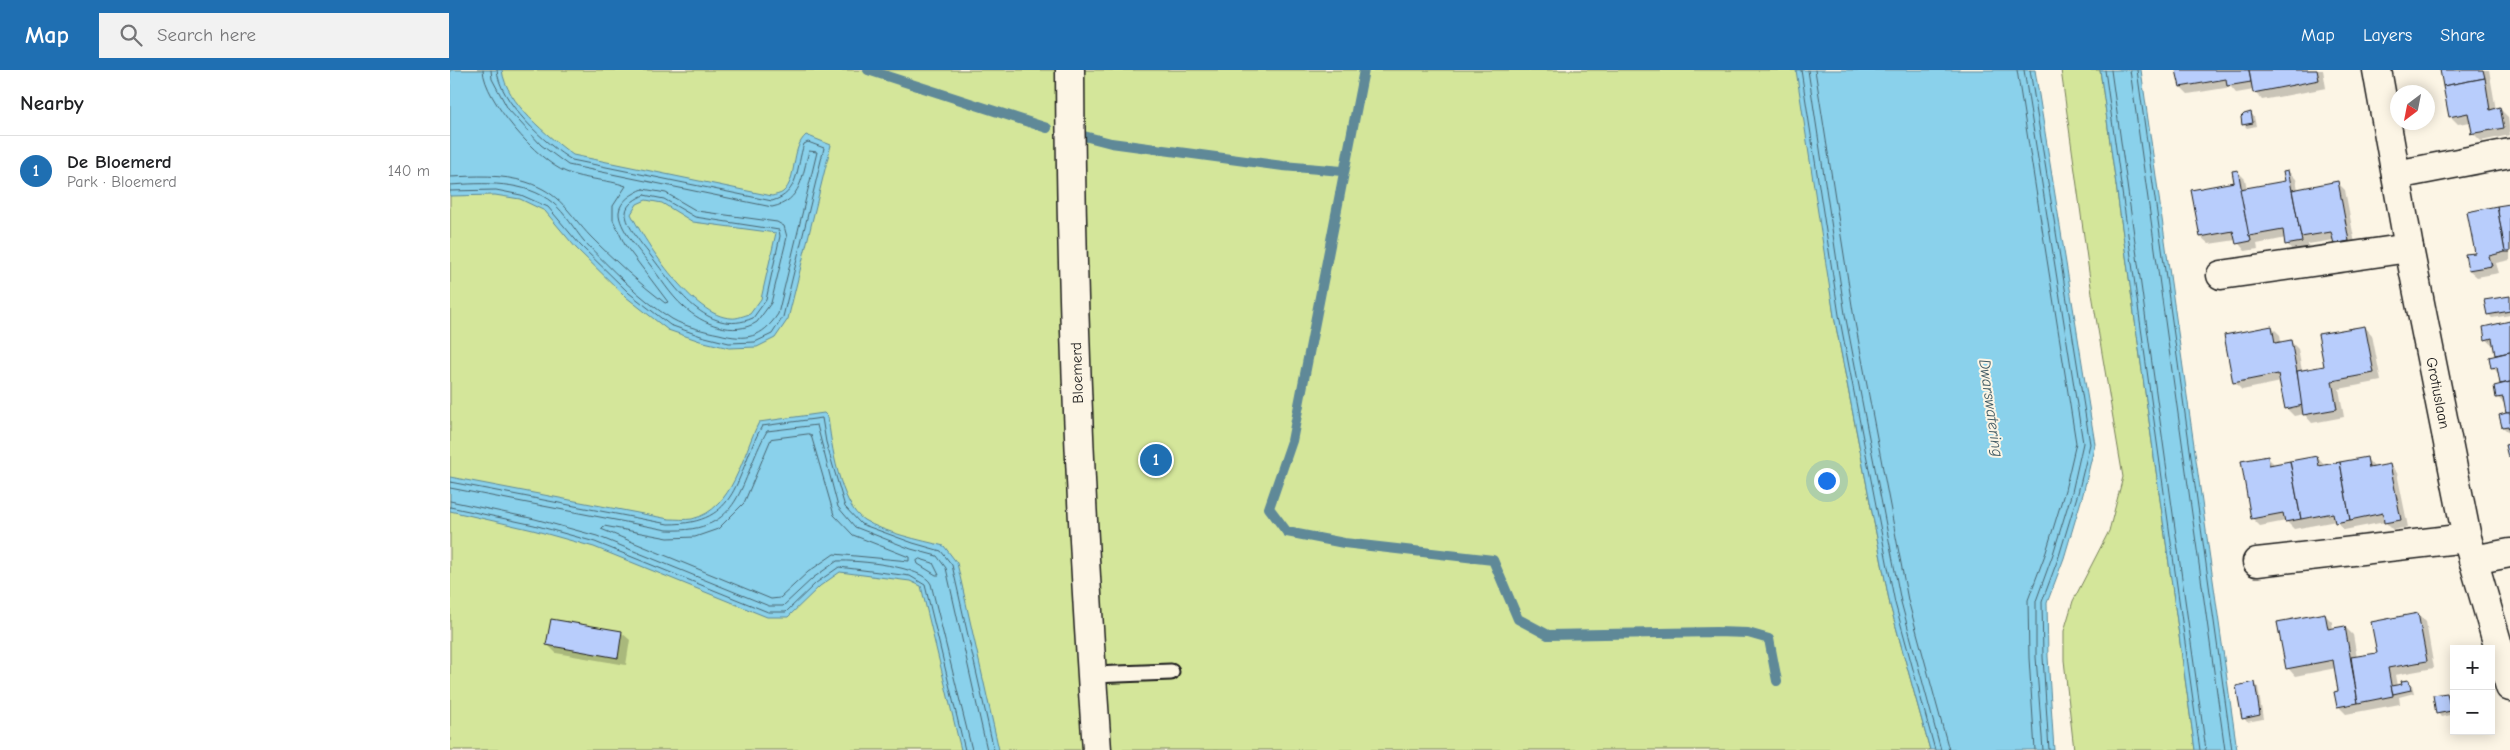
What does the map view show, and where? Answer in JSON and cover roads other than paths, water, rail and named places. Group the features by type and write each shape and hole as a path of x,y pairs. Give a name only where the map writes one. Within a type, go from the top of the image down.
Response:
{"street":[{"name":"Bloemerd","path":"1070,70 1070,178 1081,522 1097,750"},
{"name":"Grotiuslaan","path":"2377,70 2409,248 2470,549 2510,687"},
{"path":"2396,175 2510,153"},
{"path":"2221,275 2409,248"},
{"path":"2257,562 2470,549 2510,553"}],"lane":[{"path":"1092,675 1170,672"}],"water":[{"path":"450,70 502,70 511,95 530,118 573,155 772,196 782,193 788,186 798,148 806,135 831,145 788,319 775,338 757,347 729,348 668,330 626,297 576,248 545,211 520,199 495,195 450,196","holes":["646,200 662,203 693,222 776,233 761,299 750,314 733,318 717,314 702,306 687,293 659,260 631,214 637,204"]},
{"name":"Dwarswatering","path":"1796,70 2035,70 2095,444 2083,494 2064,558 2047,603 2048,657 2054,750 1930,750 1890,605 1834,316"},
{"path":"2100,70 2141,70 2237,750 2195,750"},
{"path":"824,413 828,417 838,473 849,501 856,512 864,520 882,529 944,546 957,563 999,750 961,750 921,586 910,581 840,572 820,586 788,617 767,617 594,547 533,530 450,511 450,477 669,519 692,519 706,513 718,504 727,493 735,479 759,422"}],"waterway":[{"path":"868,70 1047,128"},
{"path":"1364,70 1292,441 1269,508 1287,532 1344,543 1493,560 1518,619 1548,635 1716,632 1748,633 1769,639 1777,681"},
{"path":"1084,136 1111,143 1283,166 1342,171"}],"place":[{"name":"De Bloemerd","path":"1156,460"}]}
